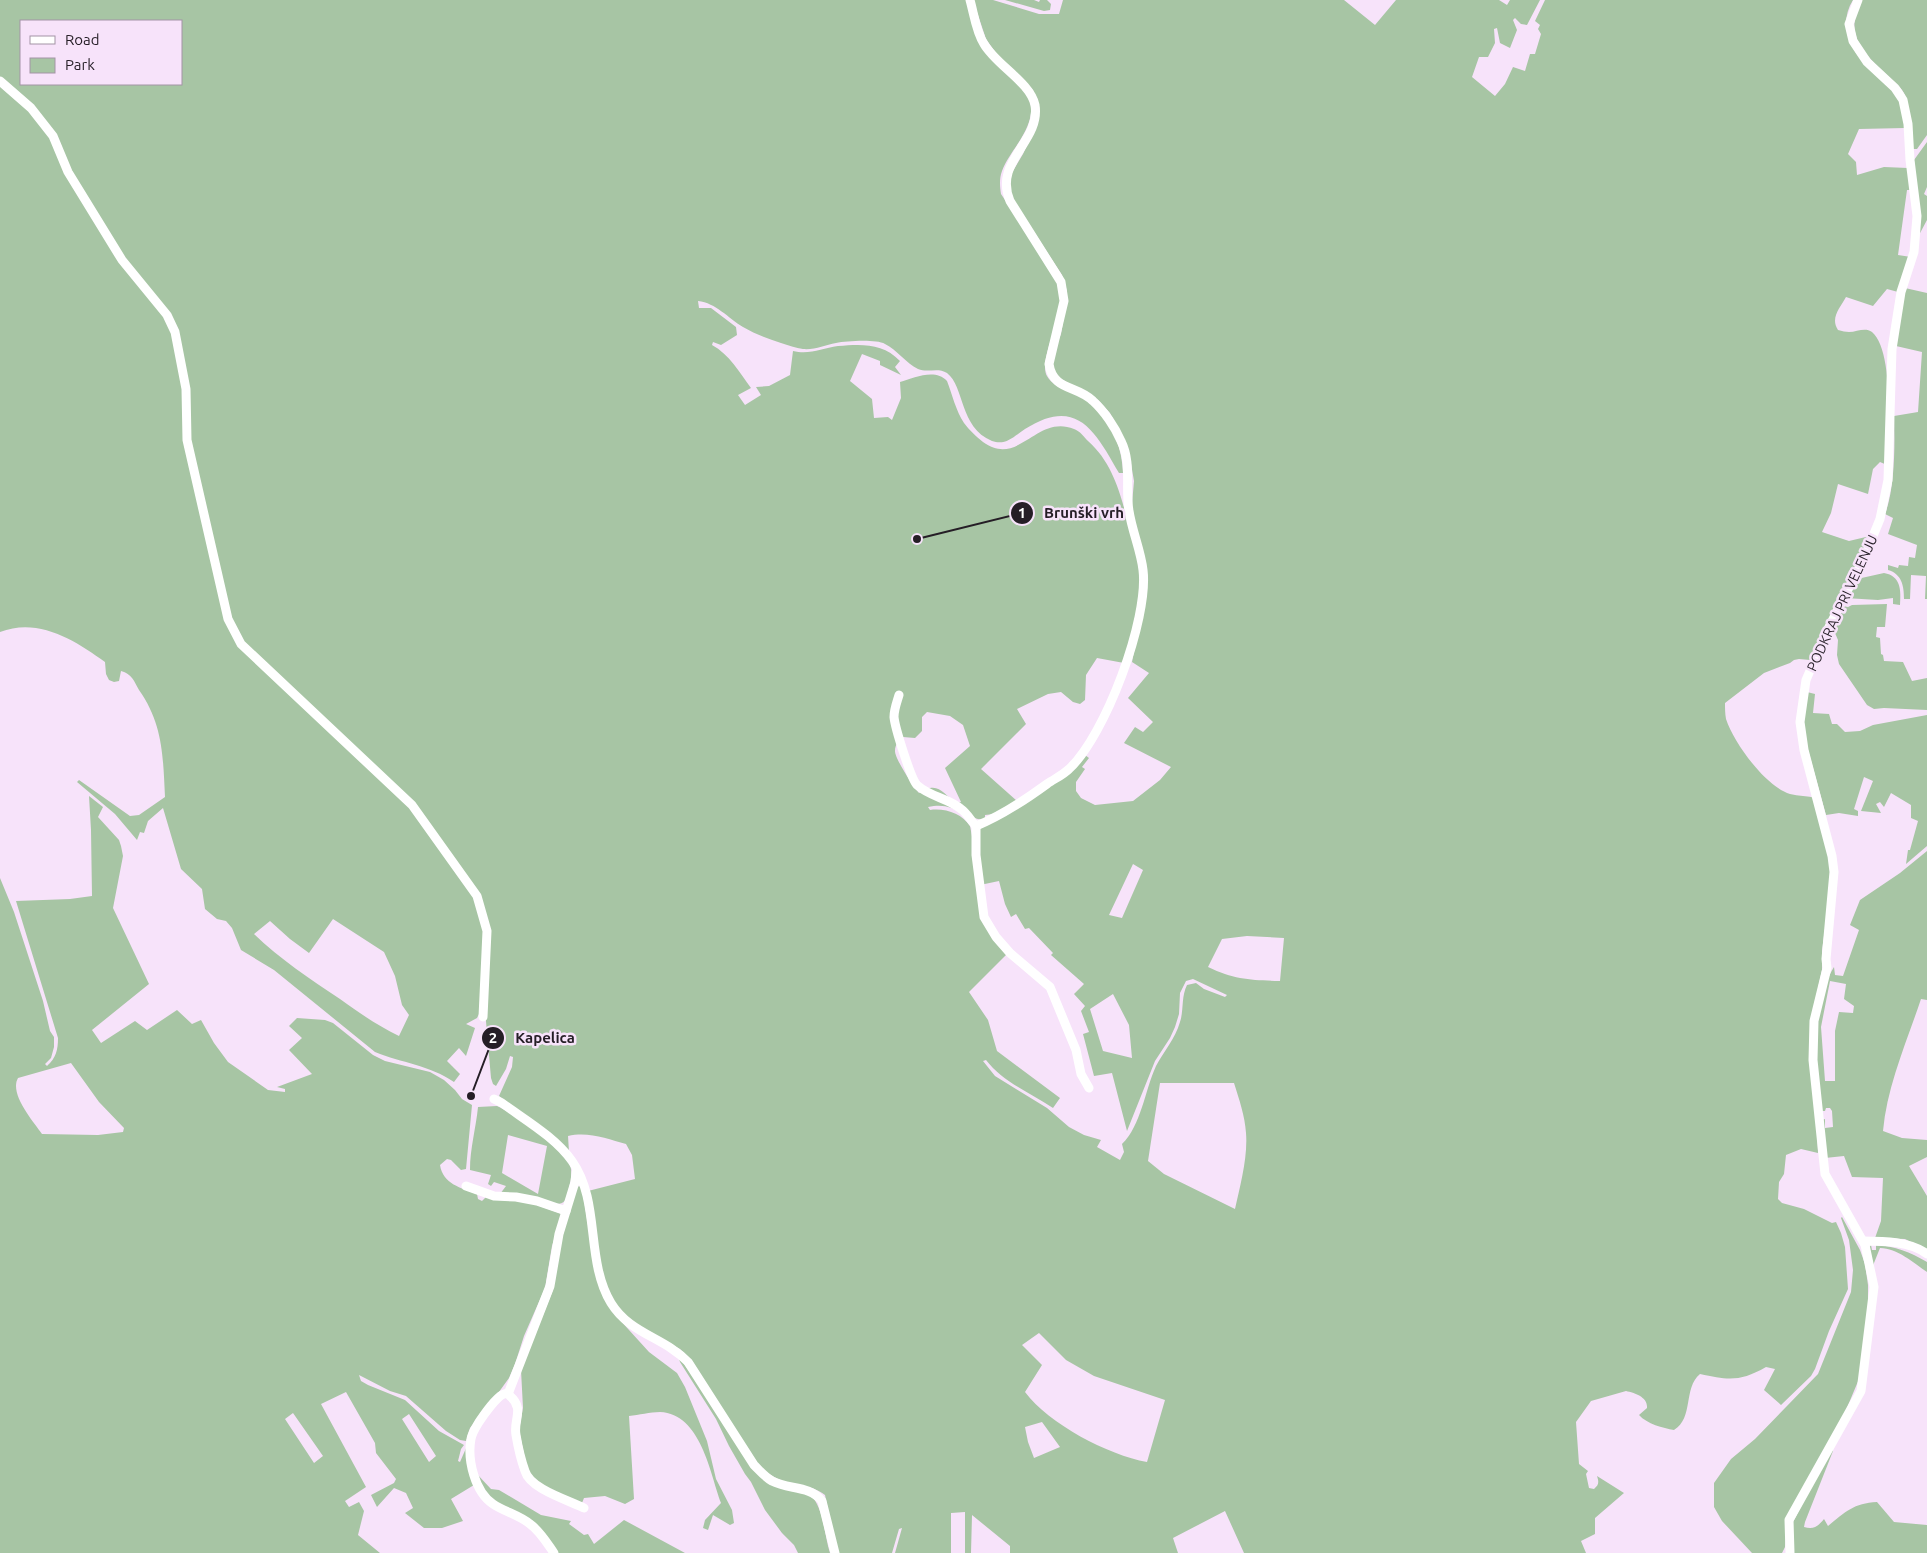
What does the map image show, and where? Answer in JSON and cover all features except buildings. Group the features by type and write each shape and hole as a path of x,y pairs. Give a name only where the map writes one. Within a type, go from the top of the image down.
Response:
{"street":[{"path":"970,0 984,44 1033,97 1035,117 1031,130 1006,178 1005,189 1010,201 1057,275 1063,293 1064,301 1061,320 1049,364 1050,372 1055,381 1092,399 1122,441 1128,459 1128,505 1143,571 1144,596 1138,630 1110,704 1095,737 1069,770 991,820 976,826"},
{"name":"PODKRAJ PRI VELENJU","path":"1790,1553 1789,1520 1861,1391 1874,1287 1863,1242 1825,1174 1813,1060 1814,1021 1827,968 1834,872 1832,856 1804,750 1800,722 1806,680 1880,520 1888,480 1892,349 1901,292 1914,252 1917,216 1910,160 1908,124 1903,100 1895,88 1867,62 1853,41 1850,24 1858,0"},
{"path":"0,81 31,108 53,136 68,172 122,260 167,314 175,332 186,389 187,440 228,619 241,644 412,805 477,896 487,931 483,1017"},
{"path":"900,695 895,706 894,718 911,775 916,784 928,793 962,809 976,826 976,855 984,917 996,937 1010,952 1050,987 1076,1050 1081,1074 1088,1088"},
{"path":"494,1099 502,1103 558,1146 572,1161 586,1194 600,1277 613,1307 633,1327 669,1346 688,1362 754,1466 763,1474 783,1485 810,1491 817,1495 822,1501 835,1553"},
{"path":"508,1394 550,1286 559,1234 575,1182 576,1169"},
{"path":"466,1186 494,1196 537,1200 566,1211"},
{"path":"1863,1242 1884,1241 1900,1244 1927,1254"},
{"path":"554,1553 532,1524 494,1505 485,1497 475,1481 470,1440 474,1431 500,1396 505,1393 508,1394 514,1399 518,1408 515,1432 528,1480 537,1487 584,1508"}],"green space":[{"path":"0,0 966,0 983,46 992,59 1018,83 1031,105 1031,113 1026,129 1005,164 1001,174 1000,186 1001,194 1055,275 1059,288 1061,301 1059,316 1047,353 1045,370 1047,376 1054,384 1087,400 1103,417 1119,447 1123,473 1119,473 1102,444 1092,432 1082,423 1071,417 1058,416 1043,420 1006,441 992,441 981,435 974,426 968,417 953,379 944,371 918,369 885,344 875,341 841,342 807,349 795,347 752,332 711,305 698,301 699,308 711,308 736,327 737,335 721,345 713,342 712,345 729,359 751,388 738,395 745,405 761,395 756,387 769,386 790,375 793,351 810,352 847,345 872,346 887,351 900,361 895,367 901,375 880,365 880,361 862,354 850,381 872,399 874,418 888,417 892,420 901,398 900,382 918,376 937,375 947,381 956,408 964,423 983,442 996,448 1007,449 1049,428 1061,426 1074,429 1080,433 1097,450 1110,469 1123,503 1143,577 1139,614 1124,663 1097,658 1086,675 1085,700 1080,704 1073,702 1061,692 1048,694 1017,709 1026,724 981,769 1017,801 994,814 985,815 985,820 977,819 945,806 928,807 930,810 942,810 958,815 970,826 981,909 994,939 1007,954 969,992 988,1020 997,1051 1060,1098 1053,1108 1017,1087 1000,1075 986,1060 983,1061 995,1076 1047,1108 1069,1127 1084,1135 1101,1140 1097,1147 1120,1160 1124,1152 1122,1144 1134,1128 1156,1066 1178,1028 1187,985 1196,983 1204,989 1225,997 1227,995 1193,979 1186,981 1180,993 1179,1014 1175,1027 1155,1061 1127,1131 1112,1073 1094,1076 1083,1034 1089,1032 1081,1011 1085,1006 1074,994 1084,984 1051,955 1053,953 1029,928 1025,929 1016,914 1011,917 1005,904 999,881 980,885 977,830 1022,804 1071,771 1085,755 1089,758 1082,767 1085,769 1076,782 1076,791 1081,798 1095,805 1133,801 1160,780 1171,767 1124,743 1135,727 1143,732 1153,722 1128,698 1149,673 1132,662 1147,587 1145,566 1132,522 1134,481 1129,452 1110,413 1098,400 1056,376 1053,368 1053,354 1061,334 1067,291 1062,275 1008,192 1007,181 1023,154 1035,128 1039,115 1038,103 1033,90 998,56 986,39 973,0 993,0 1039,14 1059,14 1063,0 1344,0 1375,25 1396,0 1499,0 1507,5 1510,0 1540,0 1527,25 1521,24 1515,18 1513,20 1517,30 1510,48 1500,43 1497,28 1494,29 1495,43 1488,57 1479,57 1472,77 1495,96 1505,84 1513,67 1525,71 1530,54 1535,54 1541,34 1538,29 1540,25 1535,21 1545,0 1853,0 1848,10 1846,29 1853,47 1864,64 1895,91 1902,107 1905,128 1859,129 1848,154 1856,162 1857,175 1884,167 1908,168 1913,190 1907,190 1898,255 1911,257 1898,292 1887,289 1873,306 1846,297 1835,317 1838,330 1849,332 1869,331 1872,332 1879,342 1884,356 1889,395 1888,452 1887,465 1880,462 1873,469 1868,494 1838,484 1831,513 1822,532 1849,541 1870,536 1810,660 1794,660 1764,673 1725,703 1726,719 1730,729 1743,751 1761,773 1780,789 1790,794 1816,798 1830,857 1831,883 1822,951 1822,970 1810,1025 1810,1053 1816,1107 1818,1153 1801,1149 1786,1155 1784,1174 1779,1182 1778,1199 1782,1203 1804,1209 1832,1223 1836,1222 1845,1247 1848,1289 1811,1376 1781,1405 1764,1390 1775,1369 1766,1367 1749,1375 1734,1378 1718,1378 1700,1374 1692,1387 1684,1418 1674,1430 1655,1425 1642,1418 1639,1415 1647,1408 1647,1404 1643,1398 1633,1393 1626,1391 1591,1401 1576,1422 1579,1464 1588,1471 1586,1474 1589,1488 1594,1489 1597,1486 1597,1476 1624,1493 1595,1518 1595,1534 1581,1541 1586,1553 1244,1553 1225,1511 1173,1538 1178,1553 1010,1553 1010,1546 972,1515 971,1553 965,1553 965,1512 951,1513 951,1553 895,1553 902,1528 899,1529 892,1553 837,1553 825,1495 811,1488 783,1481 759,1467 692,1361 680,1349 639,1328 623,1316 614,1305 600,1265 588,1191 635,1179 632,1155 626,1144 598,1136 575,1135 568,1136 569,1152 550,1134 499,1096 512,1067 513,1057 510,1056 506,1069 496,1086 491,1078 485,1010 481,1010 477,1018 466,1024 475,1028 466,1056 459,1048 447,1061 460,1074 454,1082 425,1068 375,1052 274,970 241,950 232,928 226,921 217,919 205,909 202,889 181,869 163,808 148,821 144,833 140,832 137,840 115,814 77,782 79,780 130,816 139,815 165,797 162,754 157,728 147,703 132,678 121,671 119,681 109,680 106,674 105,662 81,646 56,633 28,627 0,632","holes":["927,712 950,716 963,725 970,746 945,768 961,802 957,803 936,788 926,789 919,793 901,766 895,751 896,745 903,737 915,738 922,731 922,717","1133,864 1143,870 1122,918 1109,915","333,919 384,952 395,976 402,1005 409,1015 399,1036 368,1019 306,976 254,934 270,921 309,953","1247,936 1284,938 1280,981 1243,979 1208,967 1222,939","1113,994 1129,1025 1132,1058 1103,1051 1090,1009","1160,1083 1234,1083 1242,1108 1246,1133 1246,1152 1235,1209 1164,1174 1148,1161","1039,1333 1066,1360 1094,1376 1165,1400 1147,1462 1115,1453 1080,1436 1036,1404 1025,1392 1042,1365 1022,1345","1042,1422 1060,1447 1034,1458 1025,1427"]},
{"path":"1005,0 1034,0 1039,2 1040,0 1047,0 1051,4 1050,10 1044,11"},
{"path":"1862,0 1927,0 1927,135 1917,149 1911,149 1904,92 1872,61 1859,44 1855,34 1856,13"},
{"path":"1927,142 1927,187 1924,194 1927,196 1927,220 1919,235 1914,160"},
{"path":"1905,288 1927,293 1927,599 1925,599 1926,576 1911,575 1910,599 1904,599 1901,581 1896,574 1888,570 1888,565 1898,568 1899,565 1908,566 1909,557 1915,558 1917,545 1888,534 1893,518 1885,514 1893,479 1894,416 1918,412 1922,352 1896,346"},
{"path":"1884,573 1894,577 1899,584 1900,605 1893,604 1893,598 1878,600 1845,598 1857,579"},
{"path":"1887,604 1885,627 1877,627 1876,637 1880,638 1881,654 1884,661 1903,662 1912,681 1927,678 1927,710 1874,709 1867,705 1839,664 1837,655 1838,640 1832,626 1843,606"},
{"path":"1807,692 1815,694 1813,713 1829,714 1832,724 1837,724 1845,732 1860,731 1873,725 1927,715 1927,846 1906,864 1908,850 1910,850 1918,821 1911,818 1911,805 1891,793 1884,807 1880,802 1876,804 1881,813 1861,811 1873,781 1864,777 1854,809 1858,811 1858,816 1839,813 1826,815 1802,728"},
{"path":"89,796 103,807 98,817 119,840 121,846 123,856 113,908 149,984 92,1030 101,1043 135,1021 147,1030 177,1010 192,1024 201,1020 214,1043 228,1062 268,1090 285,1092 285,1089 277,1087 312,1074 289,1050 302,1038 289,1026 297,1018 325,1020 333,1023 373,1055 385,1061 430,1072 444,1080 462,1099 472,1105 466,1169 461,1170 451,1160 447,1159 440,1165 445,1177 449,1181 477,1194 478,1199 482,1201 486,1197 517,1198 562,1214 552,1246 545,1288 524,1336 515,1364 509,1378 470,1428 466,1441 460,1440 446,1431 406,1396 390,1391 359,1375 361,1381 368,1385 405,1400 439,1431 464,1445 458,1461 460,1462 467,1446 474,1485 451,1499 463,1521 442,1528 424,1528 405,1513 413,1508 406,1493 394,1488 377,1507 371,1495 394,1483 396,1479 376,1453 375,1443 346,1392 321,1404 366,1487 345,1501 349,1507 359,1502 364,1511 358,1535 380,1553 0,1553 0,878 14,912 43,1001 50,1031 54,1037 51,1058 45,1064 47,1066 56,1054 58,1038 16,901 70,899 92,896","holes":["71,1063 99,1102 124,1128 123,1132 98,1135 42,1134 19,1099 16,1084 18,1078","293,1413 323,1456 314,1463 285,1419","409,1414 436,1456 429,1462 402,1419"]},
{"path":"1927,851 1927,1000 1921,999 1898,1064 1885,1114 1883,1131 1902,1138 1927,1140 1927,1157 1909,1166 1927,1196 1927,1250 1905,1239 1875,1238 1881,1221 1883,1178 1852,1177 1844,1156 1825,1158 1822,1120 1825,1119 1825,1128 1833,1127 1832,1111 1830,1108 1826,1108 1825,1111 1822,1111 1817,1067 1818,1024 1823,995 1834,967 1835,975 1843,976 1859,930 1850,925 1860,900 1900,873","holes":["1830,981 1846,984 1844,999 1854,1006 1853,1013 1839,1012 1835,1031 1835,1081 1825,1081 1821,1027"]},
{"path":"497,1106 505,1110 526,1124 566,1158 571,1168 571,1175 566,1199 563,1202 556,1204 500,1194 506,1186 494,1182 491,1186 488,1184 491,1175 470,1170 478,1107","holes":["508,1135 547,1146 538,1194 502,1173"]},
{"path":"579,1186 582,1188 591,1244 619,1319 649,1352 677,1373 685,1387 707,1441 716,1479 732,1510 734,1523 730,1525 713,1515 708,1530 703,1528 705,1520 721,1503 702,1447 685,1423 674,1415 652,1412 629,1416 634,1499 625,1504 605,1496 584,1498 582,1503 542,1487 529,1478 519,1430 523,1408 521,1370 553,1290 559,1249 576,1188"},
{"path":"1842,1217 1860,1250 1865,1264 1868,1285 1868,1306 1859,1379 1786,1536 1785,1547 1782,1553 1752,1553 1722,1521 1714,1507 1714,1483 1731,1459 1755,1439 1818,1374 1851,1292 1853,1270 1849,1240"},
{"path":"1871,1245 1872,1250 1876,1250 1876,1245 1896,1248 1915,1255 1927,1262 1927,1272 1899,1253 1880,1248 1872,1268 1869,1248"},
{"path":"678,1356 775,1486 810,1494 815,1500 821,1514 830,1553 798,1553 794,1545 782,1533 765,1510 716,1419"},
{"path":"1831,1449 1833,1451 1804,1527 1816,1527 1824,1519 1828,1526 1856,1506 1877,1502 1894,1522 1927,1525 1927,1553 1793,1553 1793,1522"},
{"path":"476,1473 491,1489 499,1490 541,1515 571,1521 569,1524 584,1535 588,1534 594,1544 624,1520 685,1553 557,1553 548,1539 487,1495"}],"place":[{"name":"Brunški vrh","path":"917,539"},
{"name":"Kapelica","path":"471,1096"}]}
